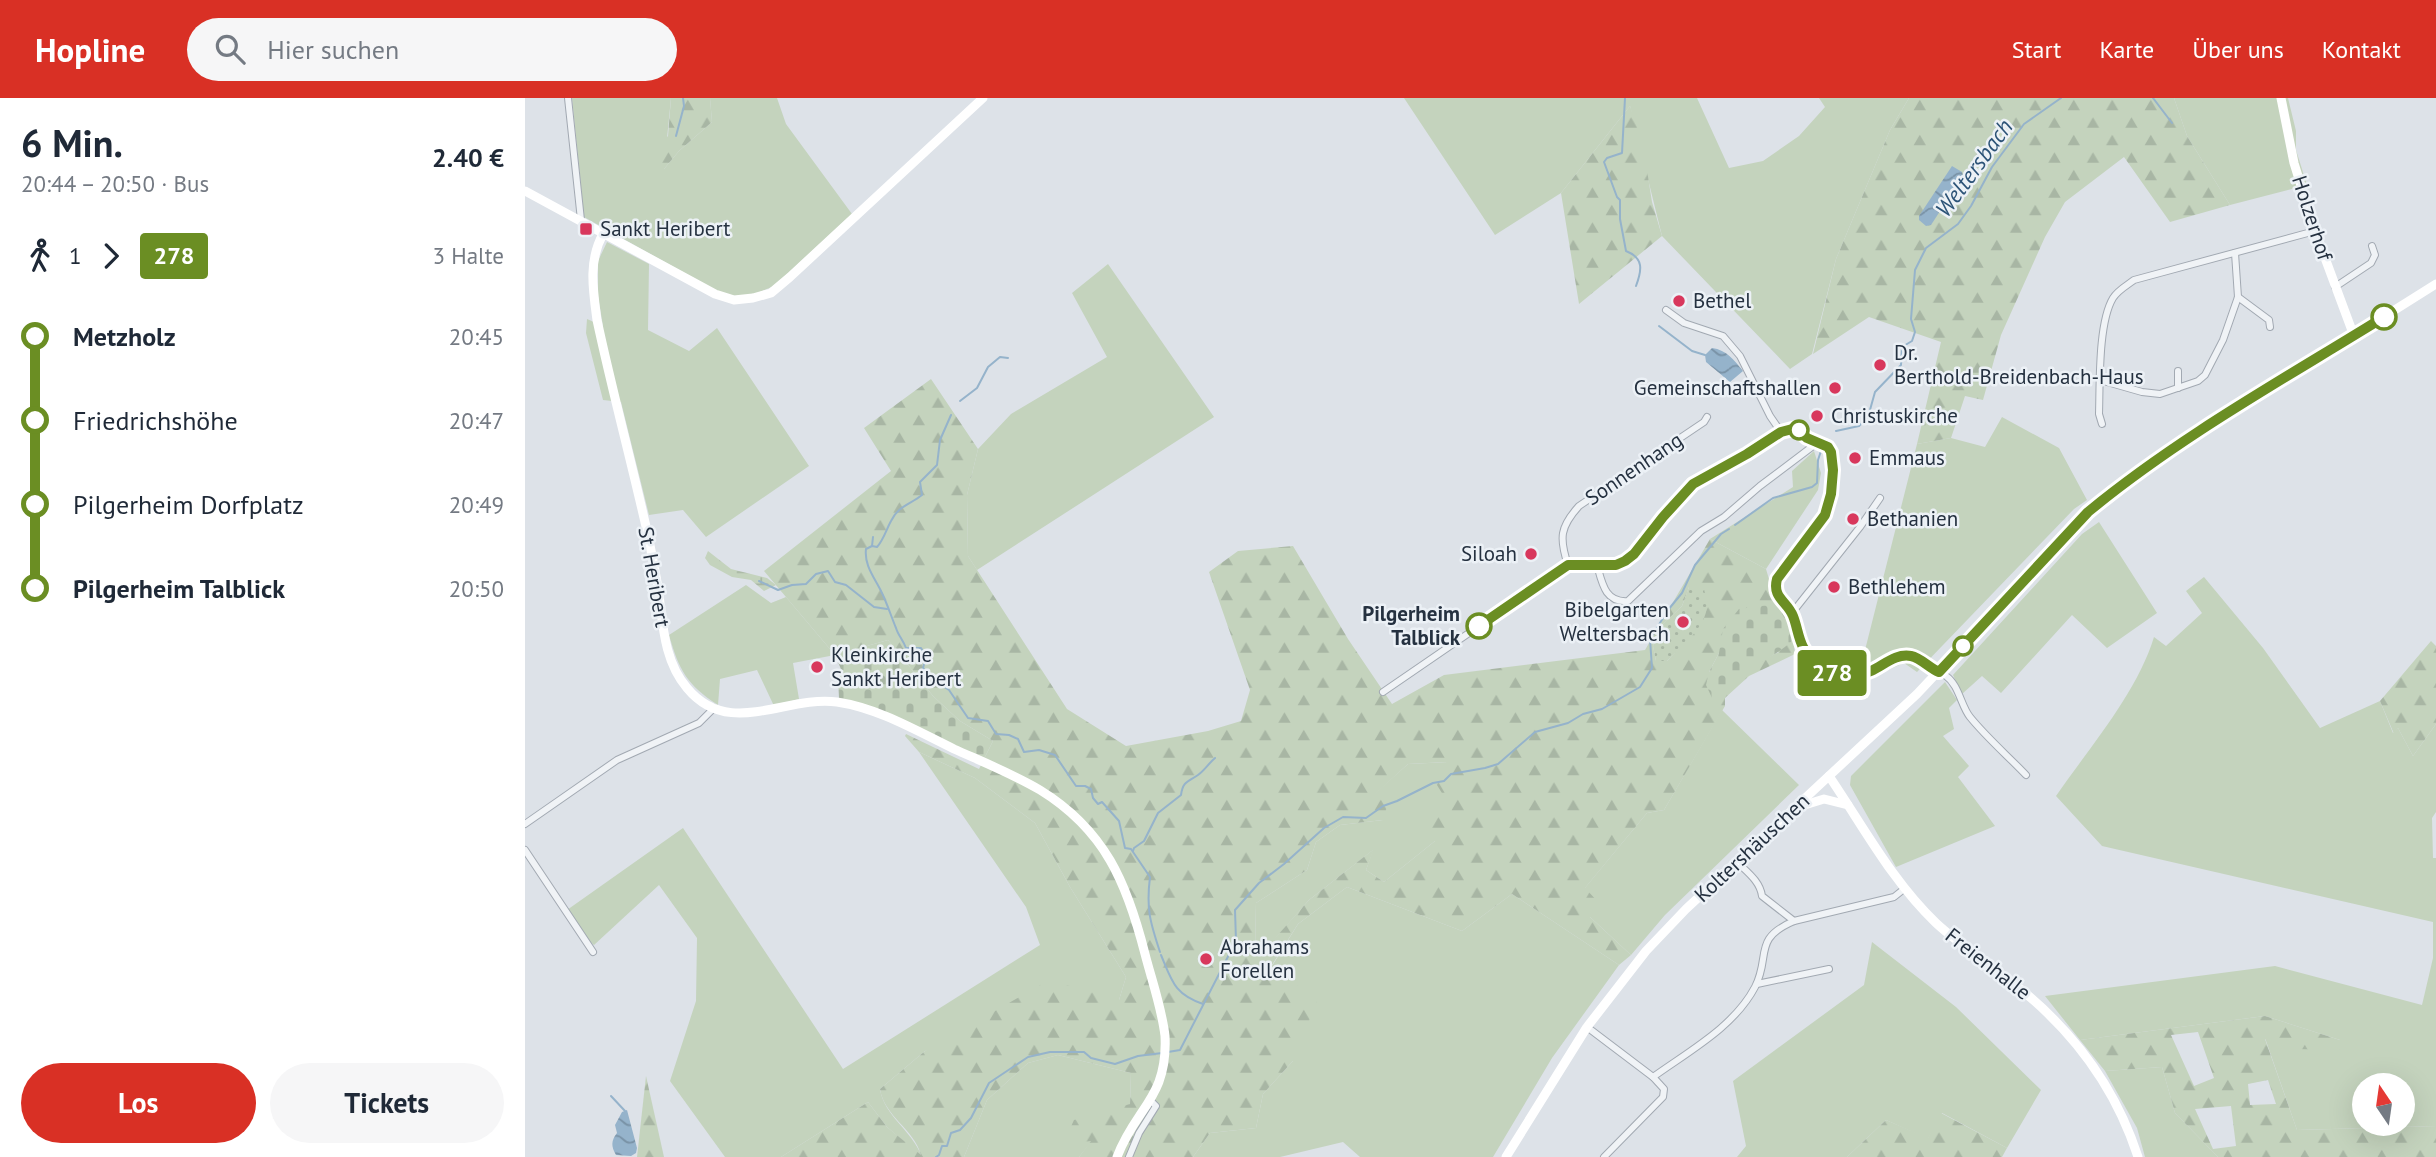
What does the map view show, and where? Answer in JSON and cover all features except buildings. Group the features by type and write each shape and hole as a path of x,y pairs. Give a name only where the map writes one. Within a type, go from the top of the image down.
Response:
{"street":[{"path":"569,98 581,220"},
{"path":"525,191 715,294 734,300 753,298 771,293 799,269 983,98"},
{"name":"Holzerhof","path":"2281,98 2294,163 2315,231 2354,336"},
{"path":"2102,424 2099,414 2100,380 2106,315 2111,301 2119,291 2134,280 2315,231"},
{"name":"St. Heribert","path":"603,234 593,260 597,320 651,550 668,652 678,676 688,690 714,708 740,714 803,703 835,702 870,710 1039,790 1068,810 1100,842 1123,880 1137,919 1164,1031 1165,1047 1160,1083 1117,1157"},
{"path":"2335,287 2371,263 2375,255 2372,246"},
{"path":"2100,380 2142,392 2160,394 2198,381 2205,375 2223,340 2238,297 2235,253"},
{"name":"Koltershäuschen","path":"1506,1157 1587,1027 1646,951 1931,680 2088,512 2161,457 2436,284"},
{"path":"2238,297 2269,320 2270,327"},
{"path":"1666,310 1684,323 1723,336 1740,356 1781,432"},
{"path":"2178,370 2178,388"},
{"name":"Sonnenhang","path":"1568,565 1561,539 1567,519 1580,506 1704,422 1707,417"},
{"path":"1383,692 1568,565 1616,565 1625,561 1634,554 1693,484 1781,432 1796,428 1817,443 1828,447 1833,470 1831,494 1825,515 1777,579 1776,592 1792,613 1807,655 1814,663 1830,672 1849,676 1871,671 1893,658 1911,656 1947,676 1969,716 2026,775"},
{"path":"1597,565 1604,589 1611,598 1621,602 1628,601 1689,541 1724,517 1817,443"},
{"path":"1792,613 1880,498"},
{"path":"525,824 610,764 699,723 714,708"},
{"name":"Freienhalle","path":"1829,776 1903,889 1937,924 2023,991 2073,1040 2094,1067 2116,1103 2138,1157"},
{"path":"1797,807 1825,799 1850,806"},
{"path":"525,850 593,951"},
{"path":"1737,862 1761,888 1762,896 1794,921"},
{"path":"1653,1077 1742,1009 1757,984 1769,936 1779,927 1894,897 1903,889"},
{"path":"1757,984 1829,970"},
{"path":"1587,1027 1653,1077 1664,1089 1663,1097 1604,1157"},
{"path":"1129,1157 1139,1133 1156,1106 1151,1101"}],"green space":[{"path":"572,98 671,98 664,169 679,151 712,122 710,98 777,98 786,124 852,214 774,286 738,297 717,291 584,217"},
{"path":"671,98 710,98 712,122 679,151 664,169 652,153 668,136"},
{"path":"1404,98 1697,98 1729,168 1763,161 1799,136 1825,107 1819,98 1909,98 1890,130 1836,259 1812,354 1790,369 1662,236 1630,106 1561,193 1495,235"},
{"path":"1909,98 2174,98 2187,136 2230,205 2170,222 2124,157 2065,202 2045,237 2001,335 1983,400 1965,396 1951,438 1917,444 1941,342 1869,317 1813,354 1836,259 1890,130"},
{"path":"2174,98 2288,98 2296,131 2296,150 2307,185 2230,205 2187,136"},
{"path":"1630,106 1643,145 1652,202 1662,236 1579,304 1561,193"},
{"path":"607,242 649,264 648,330 689,351 717,328 809,466 706,537 683,510 649,515 621,402 603,400 586,333 587,319 603,326 598,296 598,261"},
{"path":"1108,264 1214,417 977,570 968,556 967,495 978,449 1011,414 1107,357 1072,293"},
{"path":"931,379 978,449 967,495 968,556 1067,709 1126,746 1208,731 1241,721 1250,690 1209,572 1238,551 1293,546 1348,639 1392,704 1444,675 1645,650 1710,539 1766,569 1774,596 1791,625 1795,654 1749,676 1725,698 1725,706 1664,810 1647,813 1585,888 1599,903 1590,917 1631,955 1619,965 1512,894 1462,931 1347,887 1298,924 1272,965 1317,1001 1293,1061 1263,1094 1256,1128 1210,1133 1193,1157 1079,1157 1091,1141 1063,1144 1074,1120 1130,1104 1131,1073 1058,1055 1028,1063 987,1100 964,1157 781,1157 868,1102 887,1127 921,1155 912,1138 887,1107 880,1089 925,1051 1049,980 1119,1000 1126,977 1070,887 1035,823 975,778 919,752 905,736 906,734 979,769 993,741 960,721 933,696 888,640 835,655 764,571 891,471 864,428","holes":["1689,587 1704,617 1667,661 1656,661 1653,646 1661,626 1682,606","1779,652 1750,666 1723,686 1709,672 1719,653","1447,762 1432,777 1445,798 1426,817 1435,841 1384,882 1366,870 1374,849 1309,900 1259,956 1255,952 1256,903 1307,870 1316,842 1340,825 1383,820 1389,800 1373,796 1408,764"]},
{"path":"2002,417 2059,448 2087,500 2074,509 1917,672 1904,663 1871,677 1850,681 1827,677 1803,664 1795,654 1864,654 1917,444 1951,438 1985,447"},
{"path":"1814,451 1821,473 1818,490 1766,569 1710,539 1793,487 1792,471"},
{"path":"2099,522 2157,613 2107,648 2072,615 2001,693 1982,676 1962,694 1953,675 2082,534"},
{"path":"708,551 731,569 767,578 776,585 764,591 751,580 732,577 710,565 705,558"},
{"path":"2204,577 2263,648 2320,728 2380,701 2393,733 2398,728 2413,756 2436,724 2436,812 2432,818 2433,858 2436,858 2436,1126 2415,1127 2415,1073 2352,1073 2352,1128 2297,1130 2265,1038 2340,1049 2340,1040 2265,1016 2080,1040 2045,996 2275,966 2422,1005 2433,958 2433,922 2102,846 2056,796 2124,699 2154,637 2166,646 2202,613 2186,591"},
{"path":"746,585 771,603 786,597 835,655 793,663 799,699 774,706 757,670 720,679 718,705 699,691 681,667 669,635"},
{"name":"Bibelgarten Weltersbach","path":"1689,587 1704,589 1706,614 1692,636 1667,661 1656,661 1653,646 1661,626 1682,606"},
{"path":"1775,604 1790,631 1791,642 1731,681 1713,700 1706,685 1709,672 1719,653 1723,629 1739,609"},
{"path":"888,640 933,696 960,721 993,741 984,759 839,698 838,677 843,674 835,655"},
{"path":"2431,641 2436,646 2436,724 2413,756 2398,728 2394,734 2380,701"},
{"path":"1945,682 1957,700 1949,708 1954,729 1943,736 1969,766 1958,777 1995,826 1896,867 1850,785 1851,776"},
{"path":"1722,710 1799,785 1665,915 1631,955 1590,917 1584,889 1647,813 1664,810"},
{"path":"919,752 975,778 1035,823 1070,887 1126,977 1119,1000 925,1051 880,1089 887,1107 912,1139 922,1157 887,1127 868,1102 781,1157 725,1157 670,1081 696,1001 697,938 659,885 594,945 567,910 683,828 843,1069 1040,945 1026,907"},
{"path":"1448,762 1446,798 1435,841 1384,882 1366,870 1373,850 1309,900 1260,956 1255,952 1256,903 1307,870 1316,842 1340,825 1383,820 1372,796 1408,764"},
{"path":"1347,887 1462,931 1512,894 1619,965 1552,1058 1493,1157 1360,1157 1343,1142 1280,1157 1193,1157 1210,1133 1256,1128 1263,1094 1293,1061 1272,966 1298,924"},
{"path":"1872,942 1956,1007 2041,1090 2007,1148 1942,1113 1928,1139 1886,1120 1847,1157 1737,1157 1746,1146 1733,1081 1864,985"},
{"path":"2265,1016 2340,1040 2340,1050 2295,1049 2265,1039 2297,1130 2352,1128 2352,1136 2415,1136 2415,1127 2436,1126 2436,1157 2218,1157 2175,1113 2162,1067 2105,1071 2080,1040","holes":["2198,1032 2214,1078 2194,1086 2171,1035","2268,1080 2276,1104 2250,1105 2248,1084","2231,1106 2236,1146 2213,1149 2195,1109"]},
{"path":"1058,1055 1131,1073 1130,1104 1079,1157 964,1157 987,1100 1028,1063"},
{"path":"2162,1067 2175,1113 2218,1157 2145,1157 2137,1128 2105,1071"},
{"path":"646,1076 664,1157 637,1157"},
{"path":"1941,1113 2007,1148 2002,1157 1847,1157 1886,1120 1928,1138"}],"water":[{"path":"1952,166 1962,172 1963,176 1931,225 1926,226 1919,220 1919,216"},
{"path":"1712,348 1726,353 1743,371 1730,382 1706,362 1705,355"},
{"path":"627,1110 636,1153 631,1156 616,1155 612,1144 617,1133 615,1125 622,1112"}],"waterway":[{"path":"676,136 684,106 683,98"},
{"path":"1625,98 1622,153 1607,158 1604,162 1620,200 1620,219 1626,251 1639,261 1636,286"},
{"name":"Weltersbach","path":"1836,431 1859,426 1868,417 1875,392 1901,365 1902,347 1912,341 1915,332 1911,319 1915,270 1926,248 1958,224 1992,167 2024,124 2061,98"},
{"path":"2153,98 2172,123"},
{"path":"1659,326 1692,351 1705,355"},
{"path":"960,401 977,388 988,367 1000,357 1008,358"},
{"path":"951,415 940,440 937,465 920,482 922,495 897,512 877,547 866,549 868,566 906,648 921,648 926,657 923,668 932,679 949,690 968,718 988,721 996,734 1018,739 1024,752 1039,750 1055,755 1076,786 1091,789 1098,804 1102,802 1119,821 1125,848 1131,849 1150,877 1150,915 1160,952"},
{"name":"Weltersbach","path":"1735,525 1773,498 1812,487 1817,483 1821,451"},
{"name":"Weltersbach","path":"1168,1052 1180,1050 1236,941 1235,910 1259,883 1324,828 1343,817 1366,818 1383,806 1433,783 1444,781 1451,774 1498,764 1535,732 1568,723 1583,714 1602,709 1640,687 1652,668 1650,639 1682,593 1695,565 1721,534 1729,529"},
{"path":"872,546 873,537"},
{"path":"759,581 778,590 806,584 816,574 828,571 835,582 846,585 874,607 887,609"},
{"path":"1133,851 1144,841 1158,813 1181,795 1185,784 1215,758"},
{"path":"1161,955 1175,986 1186,996 1203,1004"},
{"name":"Weltersbach","path":"936,1157 942,1146 947,1146 951,1133 960,1130 971,1118 989,1083 1028,1057 1050,1052 1084,1052 1091,1058 1115,1064 1138,1056 1162,1053"},
{"path":"611,1096 625,1111"}],"bus line":[{"name":"278","path":"1479,626 1568,565 1616,565 1625,561 1634,554 1693,484 1765,444 1781,432 1796,428 1807,438 1828,447 1833,461 1831,494 1825,515 1777,579 1775,586 1780,599 1792,613 1807,655 1822,668 1839,675 1860,675 1902,656 1911,656 1939,672 2088,512 2110,494 2161,457 2384,317"}],"place":[{"name":"Sankt Heribert","path":"586,229"},
{"name":"Bethel","path":"1679,301"},
{"name":"Dr. Berthold-Breidenbach-Haus","path":"1880,365"},
{"name":"Gemeinschaftshallen","path":"1835,388"},
{"name":"Christuskirche","path":"1817,416"},
{"name":"Emmaus","path":"1855,458"},
{"name":"Bethanien","path":"1853,519"},
{"name":"Siloah","path":"1531,554"},
{"name":"Bethlehem","path":"1834,587"},
{"name":"Bibelgarten Weltersbach","path":"1683,622"},
{"name":"Pilgerheim Talblick","path":"1479,626"},
{"name":"Kleinkirche Sankt Heribert","path":"817,667"},
{"name":"Abrahams Forellen","path":"1206,959"}]}
